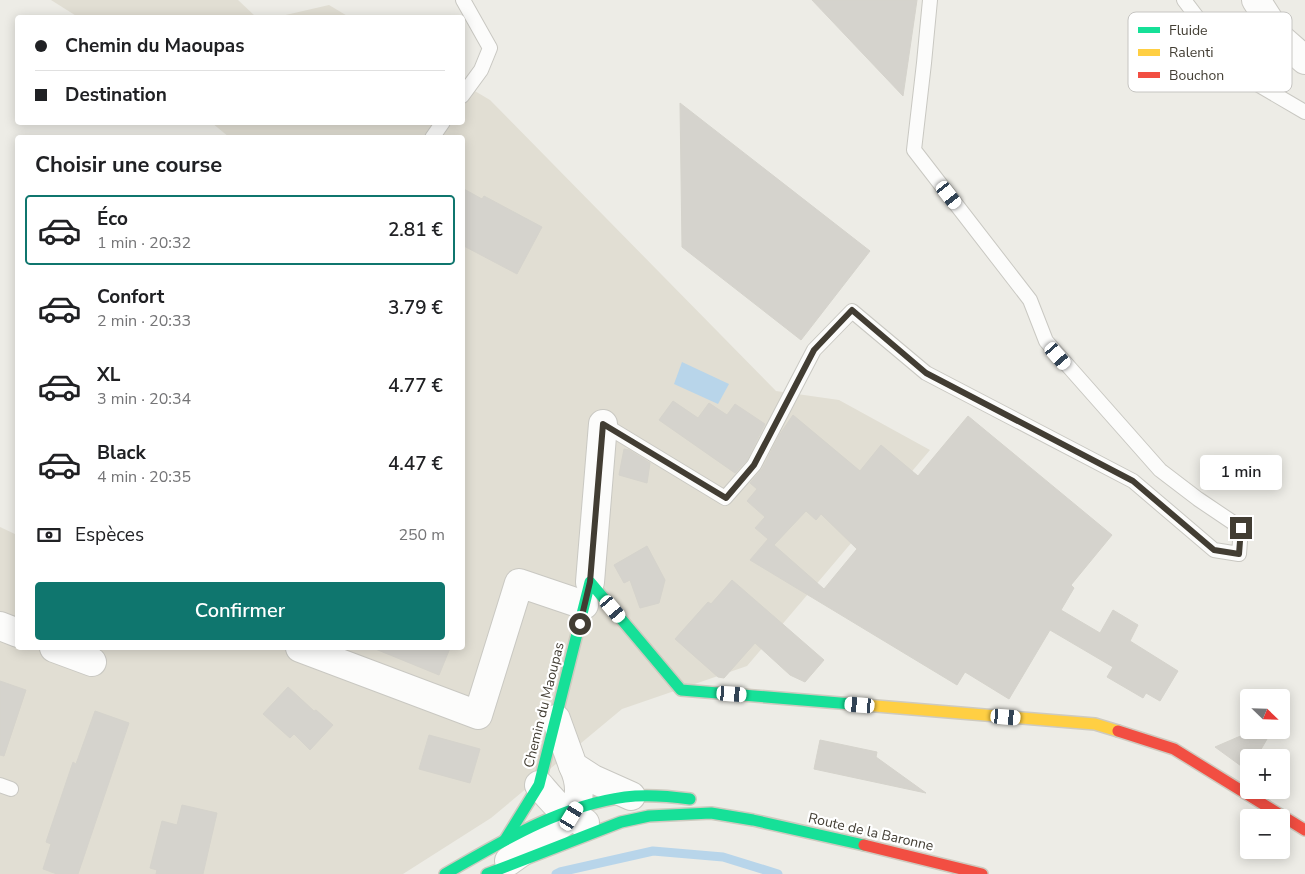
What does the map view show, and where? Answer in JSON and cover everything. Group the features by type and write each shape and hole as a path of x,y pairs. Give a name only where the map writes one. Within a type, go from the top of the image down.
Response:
{"street":[{"path":"1256,0 1264,12"},
{"path":"1292,49 1305,60"},
{"path":"587,594 603,424"},
{"path":"305,650 478,715 519,583 587,594 681,690 1095,724 1174,749 1305,830"},
{"name":"Chemin du Maoupas","path":"505,840 538,785 587,594"},
{"path":"0,626 15,632"},
{"path":"59,650 92,662"},
{"path":"491,872 571,812 579,789 578,776 556,719"},
{"path":"573,766 593,779 631,796"},
{"path":"538,785 571,812 578,821 605,828"},
{"name":"Route de la Baronne","path":"445,874 505,840 571,812 608,799 631,796 680,797 713,805 753,820"},
{"name":"Route de la Baronne","path":"491,872 621,822 649,816 712,813 753,820 982,874"}],"lane":[{"path":"463,0 490,48 481,70 465,92"},
{"path":"603,424 726,498 754,465 814,350 852,310 926,373 1133,481 1214,550 1239,554 1241,528 1160,470 1046,341 1030,300 914,150 930,0"},
{"path":"1184,0 1193,12"},
{"path":"1271,92 1305,112"}],"shaded area":[{"path":"51,0 238,0 254,15 75,15"},
{"path":"329,5 346,15 286,15"},
{"path":"465,85 490,100 776,391 839,400 930,450 747,666 622,709 491,818 403,874 0,874 0,527 15,534 15,650 465,650 465,135 227,135 214,125 465,125"}],"water":[{"path":"682,362 729,384 718,404 674,384"}],"building":[{"path":"812,0 917,0 903,96"},
{"path":"680,103 870,251 801,340 682,247"},
{"path":"465,190 482,199 484,196 542,227 517,274 465,247"},
{"path":"673,401 698,418 709,403 727,415 735,404 765,424 747,460 735,473 659,420"},
{"path":"793,415 860,471 881,445 918,476 968,416 1112,535 1071,585 1074,588 1061,610 1100,633 1113,610 1138,625 1130,641 1178,671 1160,701 1146,693 1143,698 1107,677 1113,667 1050,630 1009,699 965,672 957,685 750,560 768,539 755,528 765,517 747,501 757,489 750,483 762,469 780,434","holes":["806,511 816,520 821,514 857,549 824,589 774,545"]},
{"path":"624,449 650,463 647,483 619,475"},
{"path":"647,546 665,580 659,603 640,608 630,580 624,583 614,565"},
{"path":"732,580 824,660 805,682 790,675 755,643 724,678 718,677 675,639 708,602 711,604"},
{"path":"378,650 449,650 439,675"},
{"path":"0,681 26,690 4,756 0,755"},
{"path":"288,687 314,711 316,710 333,725 310,750 294,734 290,738 263,714"},
{"path":"95,711 129,723 78,874 57,874 43,869 51,844 46,842 73,762 76,764"},
{"path":"429,735 480,749 470,783 419,769"},
{"path":"1240,736 1240,739 1267,739 1261,749 1240,749 1240,765 1215,747"},
{"path":"820,740 877,752 876,757 926,793 814,769"},
{"path":"182,805 217,813 203,874 156,874 157,870 150,868 162,821 177,825"}],"waterway":[{"path":"556,874 653,851 723,857 778,874"}],"traffic: fast":[{"path":"505,840 539,785 590,582 681,690 864,705"},
{"path":"445,874 509,838 577,808 633,796 690,799"},
{"path":"487,874 621,822 649,816 711,813 753,820 864,845"}],"traffic: slow":[{"path":"864,705 1095,724 1118,731"}],"traffic: jam":[{"path":"1118,731 1174,749 1305,830"},
{"path":"864,845 982,874"}],"route":[{"path":"580,624 590,582 603,424 726,498 754,465 814,350 852,310 926,373 1133,481 1214,550 1239,554 1241,528"}]}
